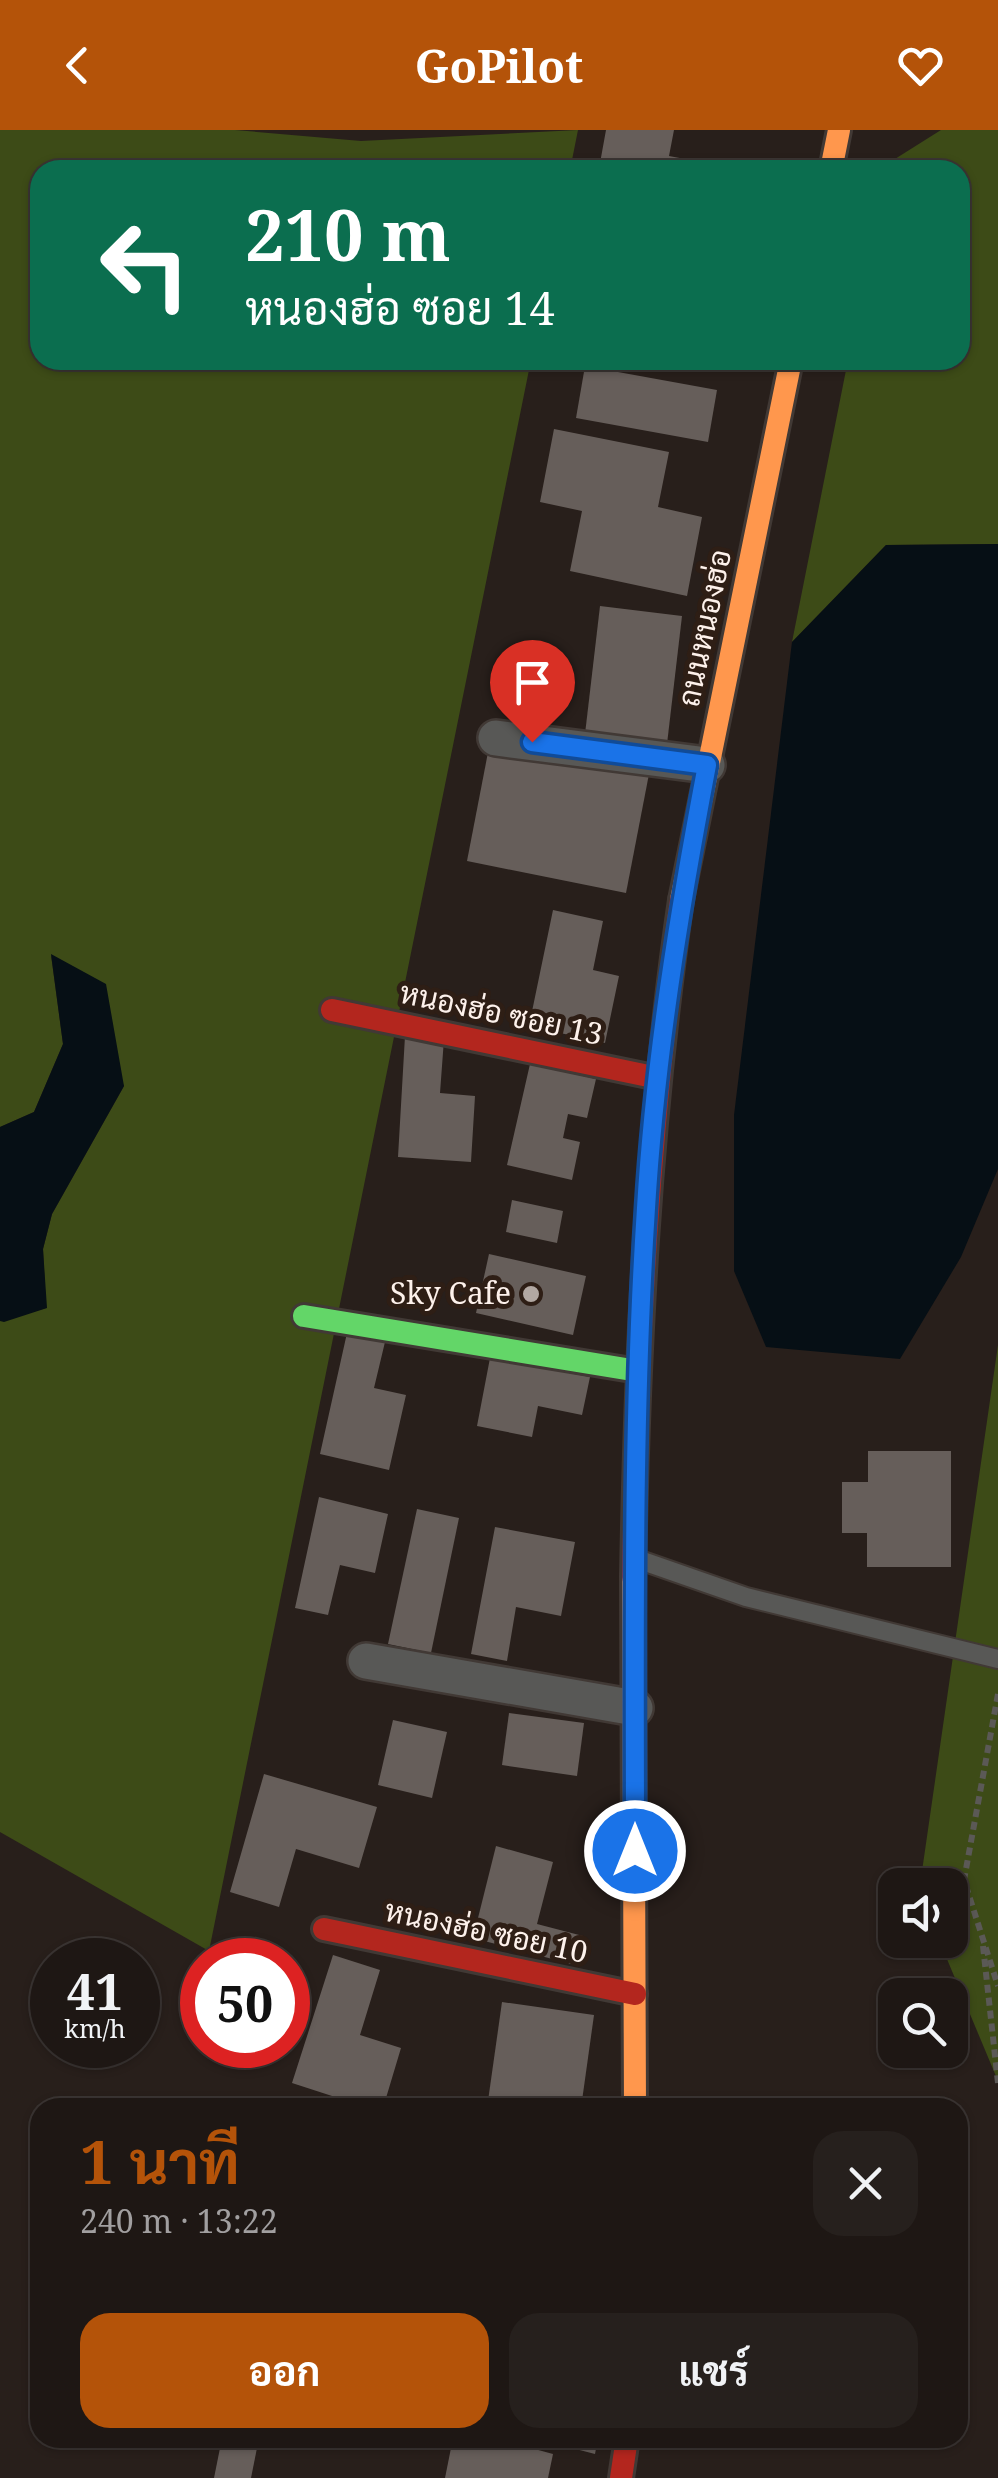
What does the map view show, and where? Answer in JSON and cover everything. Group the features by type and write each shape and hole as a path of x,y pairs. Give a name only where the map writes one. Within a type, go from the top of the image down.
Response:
{"main road":[{"path":"833,160 839,130"},
{"name":"ถนนหนองฮ่อ","path":"635,2098 634,1558 638,1370 658,1078 675,938 707,765 790,370"},
{"name":"หนองฮ่อ ซอย 13","path":"332,1010 658,1078"},
{"path":"304,1316 638,1370"},
{"name":"หนองฮ่อ ซอย 10","path":"324,1929 635,1994"},
{"path":"621,2478 626,2448"}],"street":[{"path":"496,738 707,765"},
{"path":"366,1661 634,1708"}],"lane":[{"path":"634,1558 746,1597 998,1659"}],"path":[{"path":"998,1694 964,1880 998,1986"},
{"path":"981,1930 998,2083"}],"green space":[{"path":"0,130 235,130 361,141 578,130 572,160 30,160 30,370 529,370 212,1938 186,1938 0,1832 0,1321 46,1308 43,1249 52,1214 124,1086 51,955 63,1044 34,1112 0,1127"},
{"path":"941,130 998,130 998,544 886,545 792,642 846,370 970,370 970,160 893,160"},
{"path":"998,1345 998,2081 968,2009 968,1978 955,1978 947,1958 968,1958 968,1868 922,1868"}],"shaded area":[{"path":"998,544 998,1169 961,1257 900,1359 766,1347 734,1271 734,1115 792,642 886,545"},
{"path":"51,954 106,984 124,1086 52,1214 43,1249 47,1308 4,1322 0,1321 0,1127 34,1112 63,1044"}],"building":[{"path":"606,130 674,130 669,156 690,160 601,160"},
{"path":"584,370 607,370 717,390 708,442 576,418"},
{"path":"554,429 669,452 658,507 702,517 687,596 570,571 582,511 540,502"},
{"path":"600,606 682,616 667,744 585,734"},
{"path":"490,742 649,774 626,893 467,861"},
{"path":"553,910 603,921 593,970 619,976 605,1043 529,1026"},
{"path":"405,1036 444,1039 440,1093 475,1096 471,1162 398,1157"},
{"path":"530,1064 596,1079 587,1118 568,1114 563,1138 580,1142 572,1180 507,1165"},
{"path":"512,1200 563,1211 557,1243 506,1232"},
{"name":"Sky Cafe","path":"489,1254 586,1276 573,1335 476,1313"},
{"path":"347,1333 385,1342 374,1388 406,1395 389,1470 320,1454"},
{"path":"490,1358 590,1377 582,1415 538,1406 532,1437 477,1426"},
{"path":"868,1451 951,1451 951,1567 867,1567 867,1533 842,1533 842,1482 868,1482"},
{"path":"319,1497 388,1514 375,1573 340,1565 328,1615 295,1608"},
{"path":"417,1509 459,1518 431,1653 388,1644"},
{"path":"495,1527 575,1542 561,1616 516,1607 507,1661 471,1654"},
{"path":"509,1713 584,1723 577,1776 502,1765"},
{"path":"393,1720 447,1732 432,1798 378,1785"},
{"path":"264,1774 377,1807 359,1868 296,1849 279,1907 230,1892"},
{"path":"496,1846 553,1862 537,1924 583,1936 575,1965 473,1938"},
{"path":"333,1955 380,1970 360,2035 401,2048 386,2098 338,2098 292,2083 297,2068 310,2068 310,2027"},
{"path":"502,2002 594,2015 582,2098 488,2098"},
{"path":"220,2448 257,2448 251,2478 214,2478"},
{"path":"451,2448 531,2448 553,2454 548,2478 445,2478"},
{"path":"572,2448 596,2448 595,2454"}],"traffic: fast":[{"path":"304,1316 638,1371"}],"traffic: slow":[{"path":"833,160 839,130"},
{"path":"681,900 789,370"},
{"path":"633,1577 635,2098"}],"traffic: jam":[{"path":"633,1577 652,1153 681,900"},
{"path":"332,1010 658,1078"},
{"path":"324,1929 635,1994"},
{"path":"621,2478 626,2448"}],"place":[{"name":"Sky Cafe","path":"531,1294"}],"route":[{"path":"532,742 707,765 675,938 646,1205 634,1461 635,1851"}]}
